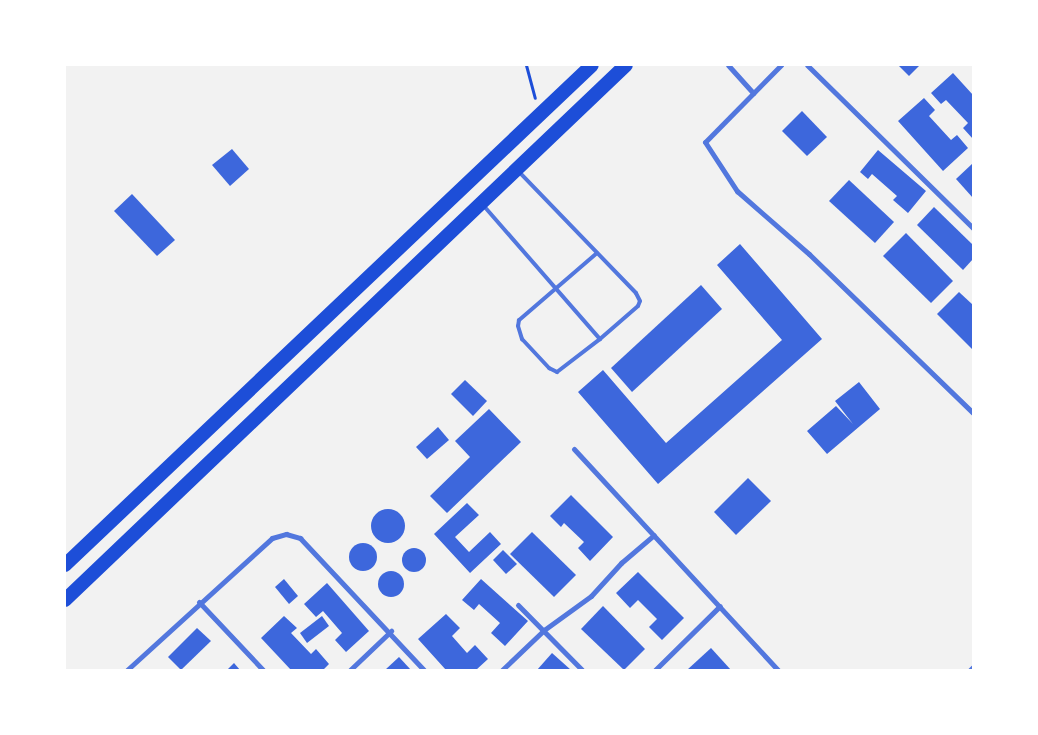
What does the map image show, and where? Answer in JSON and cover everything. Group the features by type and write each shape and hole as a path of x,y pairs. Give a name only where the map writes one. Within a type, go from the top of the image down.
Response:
{"highway":[{"path":"65,565 592,65"},
{"path":"65,600 626,65"}],"street":[{"path":"728,65 754,93"},
{"path":"781,65 705,142 737,191 809,254 973,413"},
{"path":"807,65 973,228"},
{"path":"574,448 778,670"},
{"path":"127,670 199,602 272,538 286,534 300,538 391,631 424,670"},
{"path":"502,670 544,630 591,596 621,563 654,535"},
{"path":"199,602 263,670"},
{"path":"518,605 582,670"},
{"path":"655,670 720,606"},
{"path":"350,670 391,631"},
{"path":"970,670 973,667"}],"lane":[{"path":"516,169 636,293 640,300 638,306 600,339 557,372 549,368 522,339 519,320 597,253"},
{"path":"481,203 600,339"}],"path":[{"path":"526,65 540,115"}],"building":[{"path":"898,65 920,65 909,76"},
{"path":"953,73 973,95 973,139 963,128 968,123 946,100 941,104 931,93"},
{"path":"924,98 935,110 929,116 951,140 957,135 968,148 943,171 898,121"},
{"path":"802,111 827,137 807,156 782,131"},
{"path":"232,149 249,169 230,186 212,165"},
{"path":"878,150 926,191 908,213 893,200 897,196 872,174 868,179 860,172"},
{"path":"973,163 973,198 956,179"},
{"path":"849,180 894,222 875,243 829,201"},
{"path":"132,194 175,240 157,256 114,211"},
{"path":"934,207 973,245 973,259 963,270 917,225"},
{"path":"906,233 953,281 931,303 883,256"},
{"path":"740,244 822,339 658,484 578,392 603,370 666,443 782,340 717,265"},
{"path":"701,285 722,309 632,392 611,368"},
{"path":"959,292 973,305 973,350 937,314"},
{"path":"465,380 487,401 473,416 451,394"},
{"path":"859,382 880,409 827,454 807,431 836,406 853,424 835,401"},
{"path":"489,409 521,442 447,513 430,496 470,457 455,441"},
{"path":"438,427 449,440 427,459 416,447"},
{"path":"748,478 771,501 736,535 714,512"},
{"path":"571,495 613,537 590,561 578,548 584,542 564,523 561,527 550,516"},
{"path":"467,503 479,515 455,537 469,552 490,532 501,544 470,573 434,534"},
{"path":"388,509 395,510 400,514 404,519 404,533 400,538 395,542 388,543 381,542 376,538 372,533 371,526 372,519 376,514 381,510"},
{"path":"532,532 576,575 554,597 510,554"},
{"path":"363,543 373,547 377,557 373,567 363,571 353,567 349,557 353,547"},
{"path":"414,548 423,551 426,560 423,569 414,572 405,569 402,560 405,551"},
{"path":"503,550 517,564 506,574 493,560"},
{"path":"391,571 400,575 404,584 400,593 391,597 382,593 378,584 382,575"},
{"path":"638,572 684,618 662,640 649,627 657,619 638,600 630,608 616,593"},
{"path":"284,579 298,596 289,604 275,587"},
{"path":"481,579 528,621 505,646 491,633 500,623 479,604 474,610 462,600"},
{"path":"327,583 369,631 346,652 335,640 342,633 323,611 316,617 304,604"},
{"path":"603,606 645,649 624,670 581,629"},
{"path":"446,614 460,628 452,636 467,653 475,645 488,659 476,670 446,670 418,639"},
{"path":"284,616 297,628 291,633 311,654 316,649 329,664 323,670 291,670 261,638"},
{"path":"322,616 329,626 307,643 300,633"},
{"path":"197,628 211,641 181,670 168,657"},
{"path":"711,648 731,670 687,670"},
{"path":"552,653 571,670 537,670"},
{"path":"399,657 411,670 385,670"},
{"path":"234,663 240,670 227,670"}]}
